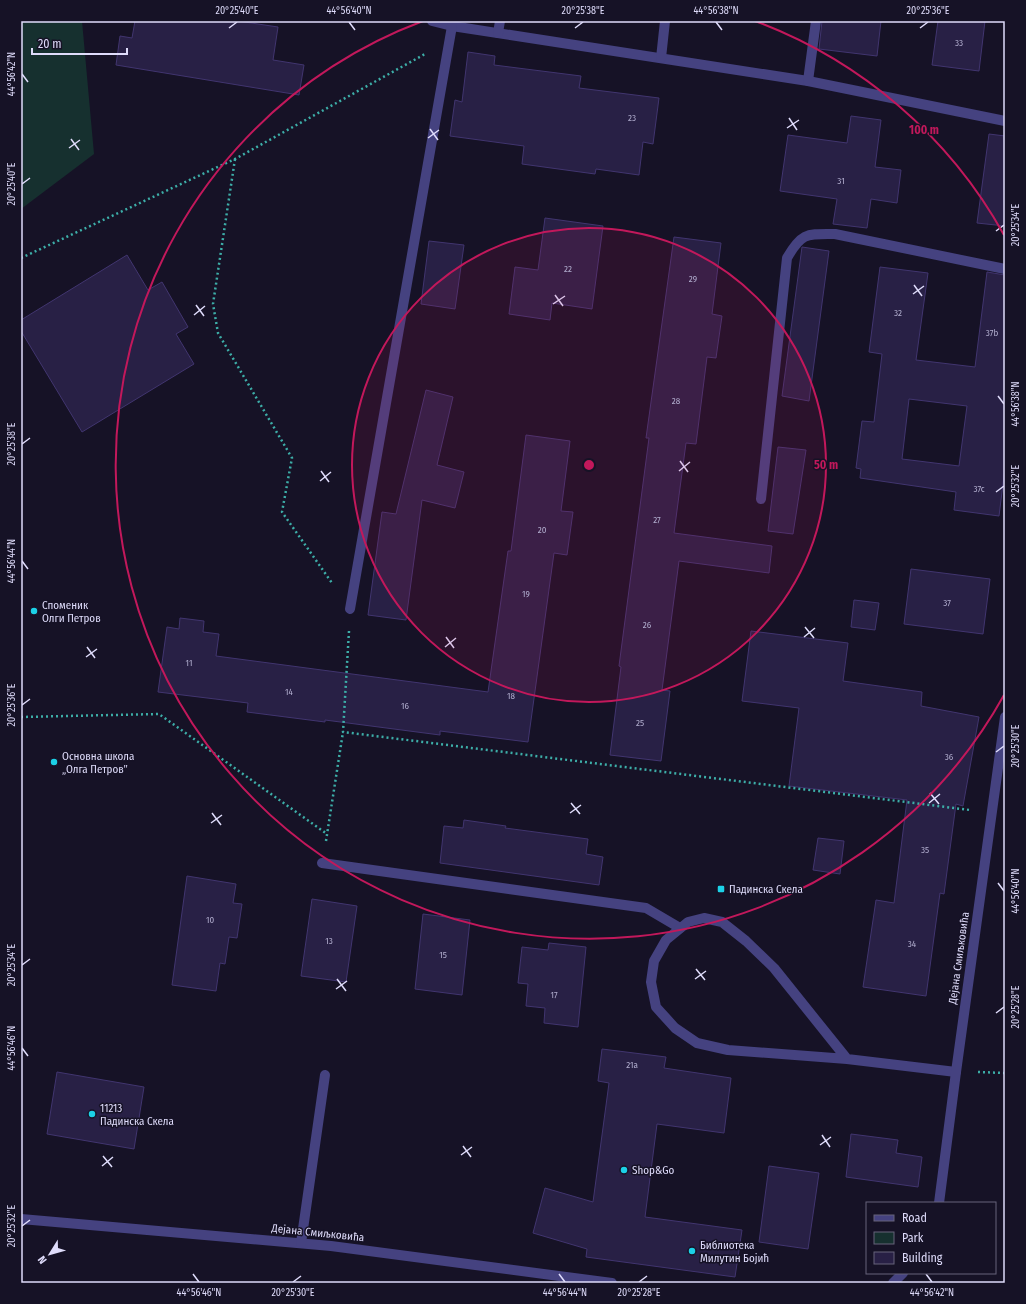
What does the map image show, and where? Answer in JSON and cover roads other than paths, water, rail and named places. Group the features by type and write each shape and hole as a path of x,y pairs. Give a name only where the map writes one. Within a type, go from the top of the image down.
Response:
{"street":[{"path":"432,21 452,26 808,81 1005,121"},
{"path":"498,33 500,21"},
{"path":"661,58 665,21"},
{"path":"808,81 816,21"},
{"path":"350,609 452,26"},
{"path":"760,499 787,258 795,244 808,234 835,234 1005,269"},
{"name":"Дејана Смиљковића","path":"939,1202 1005,717"},
{"path":"322,863 646,908 680,928"},
{"path":"848,1059 774,968 746,941 722,922 704,918 688,922 666,940 654,961 651,982 656,1007 675,1028 697,1043 728,1050 848,1059 956,1072"},
{"path":"301,1243 325,1075"},
{"name":"Дејана Смиљковића","path":"21,1218 301,1243 612,1283"},
{"path":"893,1283 902,1274"}],"place":[{"name":"Споменик Олги Петров","path":"34,611"},
{"name":"Основна школа „Олга Петров”","path":"54,762"},
{"name":"Падинска Скела","path":"721,889"},
{"name":"11213 Падинска Скела","path":"92,1114"},
{"name":"Shop&Go","path":"624,1170"},
{"name":"Библиотека Милутин Бојић","path":"692,1251"}]}
